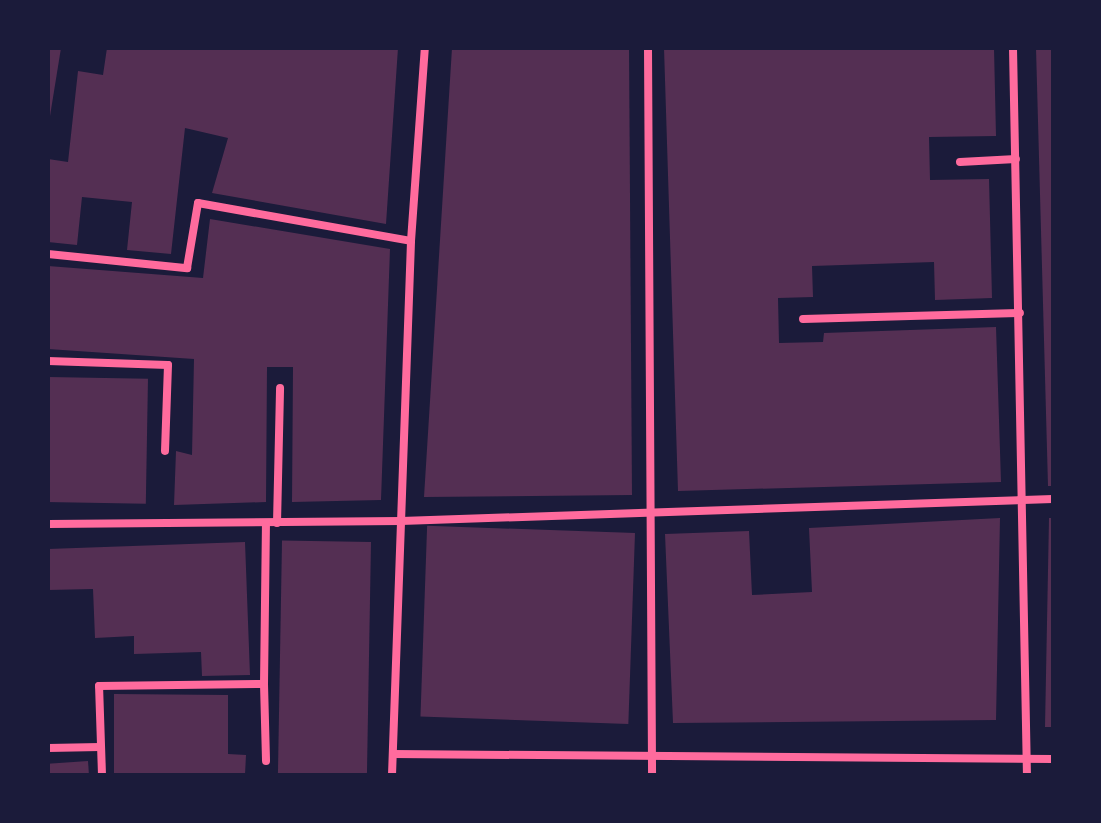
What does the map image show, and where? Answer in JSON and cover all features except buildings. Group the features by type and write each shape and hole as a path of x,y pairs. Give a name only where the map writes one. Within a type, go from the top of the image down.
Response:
{"street":[{"path":"392,775 411,241 425,48"},
{"path":"648,48 652,775"},
{"path":"1013,48 1025,500 1027,775"},
{"path":"960,162 1016,159"},
{"path":"48,254 187,268 198,203 411,241"},
{"path":"803,319 1020,313"},
{"path":"48,361 168,365 165,451"},
{"path":"277,523 280,388"},
{"path":"48,524 401,521 652,510 1053,499"},
{"path":"266,523 266,761"},
{"path":"102,775 99,686 264,684"},
{"path":"48,748 100,747"},
{"path":"393,754 1053,759"}]}
